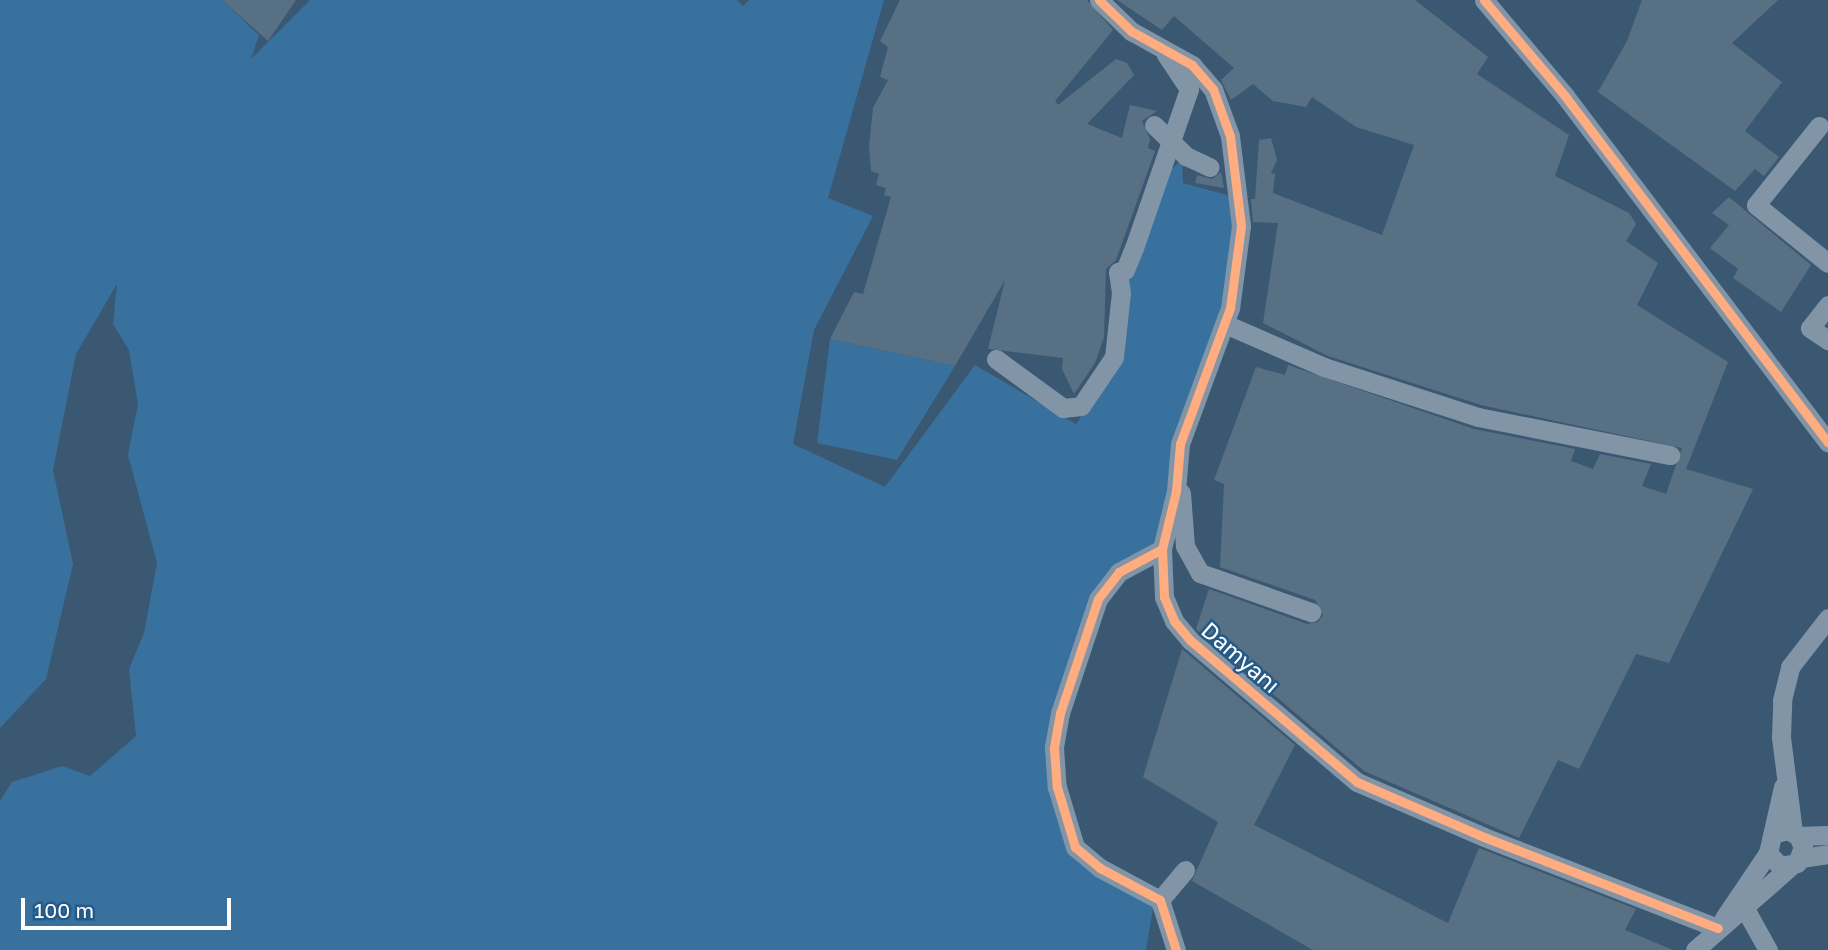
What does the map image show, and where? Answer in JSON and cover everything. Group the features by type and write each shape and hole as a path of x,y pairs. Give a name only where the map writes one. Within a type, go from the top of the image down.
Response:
{"street":[{"name":"Damyanı","path":"1100,0 1131,31 1192,65 1213,89 1230,135 1241,226 1225,324 1180,444 1176,491 1163,549 1164,597 1174,621 1190,640 1357,782 1484,837 1718,928"},
{"path":"1484,0 1564,96 1828,443"},
{"path":"996,359 1063,408 1081,406 1114,357 1121,293 1118,272 1125,270 1134,248 1170,139 1183,117 1189,89 1161,46"},
{"path":"1154,125 1186,156 1210,167"},
{"path":"1819,126 1756,205 1828,263"},
{"path":"1828,305 1810,328 1828,340"},
{"path":"1225,324 1324,368 1478,417 1670,455"},
{"path":"1176,491 1183,494 1185,546 1200,573 1311,612"},
{"path":"1163,549 1119,572 1098,599 1060,713 1054,748 1057,787 1074,847 1100,868 1160,900 1176,950"},
{"path":"1695,950 1796,862 1803,846 1789,834 1781,724 1790,667 1828,618"},
{"path":"1718,928 1739,891 1768,853 1769,842 1789,834 1828,835"},
{"path":"1768,853 1774,863 1796,862 1828,853"},
{"path":"1160,900 1185,870"},
{"path":"1744,906 1768,950"}],"shaded area":[{"path":"0,0 222,0 259,35 251,59 310,0 737,0 743,6 749,0 884,0 828,198 873,216 814,330 793,444 885,487 975,365 1076,424 1125,353 1123,283 1162,179 1182,159 1183,183 1227,195 1231,201 1234,256 1158,544 1116,569 1057,712 1064,833 1154,903 1146,950 0,950 0,801 12,782 62,766 90,776 136,736 129,669 144,633 157,563 128,455 138,404 129,350 113,324 117,284 76,354 53,470 73,564 46,679 0,728"},
{"path":"830,339 955,366 897,460 817,443"}],"building":[{"path":"222,0 296,0 268,41"},
{"path":"900,0 1087,0 1113,30 1055,101 1058,105 1116,59 1127,63 1134,75 1087,124 1122,138 1130,105 1157,111 1142,121 1150,139 1148,148 1155,151 1116,260 1106,269 1104,337 1095,363 1074,394 1062,369 1063,358 988,349 1005,280 955,366 830,339 854,292 863,294 891,197 884,195 886,188 876,185 879,174 871,171 869,146 873,108 888,80 880,77 888,47 880,41"},
{"path":"1117,0 1415,0 1488,57 1477,74 1569,135 1555,176 1629,213 1636,224 1626,241 1658,263 1637,305 1728,362 1686,469 1753,489 1669,663 1636,654 1579,769 1558,760 1519,838 1364,771 1196,629 1209,589 1307,624 1318,622 1323,615 1315,600 1220,567 1224,484 1214,480 1256,367 1285,375 1288,365 1474,429 1575,449 1571,461 1593,469 1600,454 1651,464 1642,486 1666,494 1682,448 1481,405 1328,356 1263,323 1278,223 1253,222 1251,199 1255,199 1259,140 1271,138 1277,160 1271,173 1275,174 1273,193 1382,235 1414,145 1356,127 1312,97 1306,107 1273,101 1253,84 1231,100 1221,80 1234,68 1174,16 1162,30"},
{"path":"1642,0 1778,0 1732,43 1782,82 1745,131 1779,157 1764,176 1755,169 1735,191 1598,92 1627,41"},
{"path":"1221,172 1224,188 1195,183 1197,175 1212,179"},
{"path":"1729,197 1811,265 1781,312 1733,278 1738,269 1710,248 1729,225 1712,213"},
{"path":"1182,649 1295,745 1254,825 1448,923 1479,848 1636,909 1625,930 1673,950 1313,950 1192,881 1218,822 1143,777"}],"cycle path":[{"path":"1099,0 1131,31 1192,65 1213,89 1230,136 1241,226 1230,308 1180,444 1176,491 1162,549 1164,597 1174,621 1190,640 1357,782 1484,837 1718,928"},
{"path":"1484,0 1565,96 1828,443"},
{"path":"1162,549 1119,572 1098,599 1060,713 1054,748 1057,787 1075,847 1100,868 1160,900 1176,950"}]}
